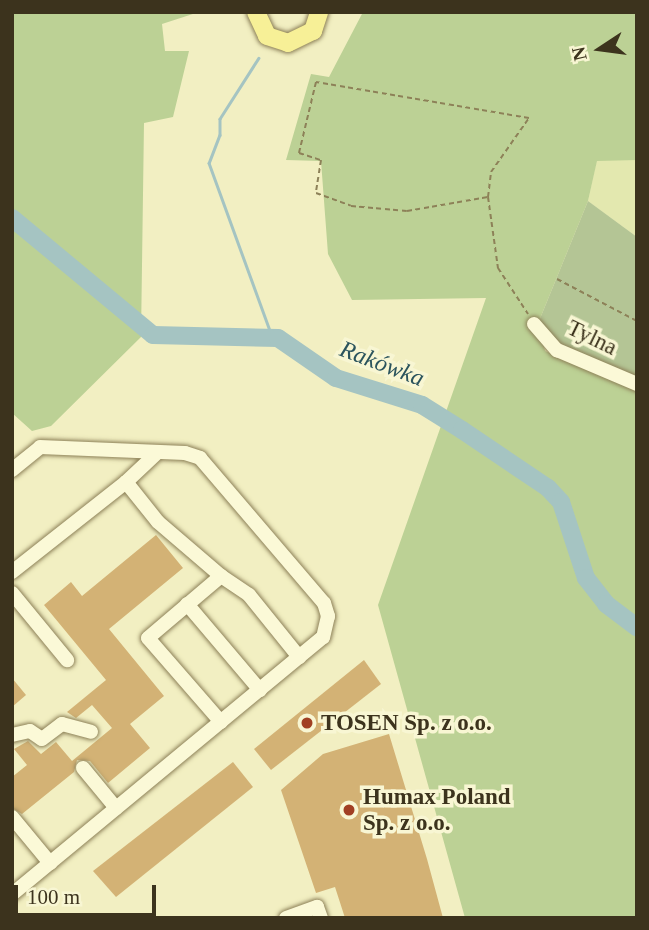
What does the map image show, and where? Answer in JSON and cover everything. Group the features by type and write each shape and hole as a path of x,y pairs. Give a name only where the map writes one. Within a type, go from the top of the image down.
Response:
{"main road":[{"path":"256,12 267,36 288,43 306,37 319,12"}],"street":[{"name":"Tylna","path":"534,324 557,350 637,384"},
{"path":"12,470 40,447 158,452 200,458 218,474 324,603 327,630 260,690 12,894"},
{"path":"12,572 126,482 158,452"},
{"path":"126,482 158,522 220,576 249,596 299,657"},
{"path":"220,576 148,638 221,722"},
{"path":"12,593 67,660"},
{"path":"187,604 260,690"},
{"path":"12,735 30,731 42,739 62,724 91,732"},
{"path":"83,768 116,808"},
{"path":"12,817 50,863"},
{"path":"286,918 317,908 321,918"}],"path":[{"path":"488,197 407,211 351,206 316,193 321,160 299,153 316,82 529,118 491,172 488,197 498,268 534,324"},
{"path":"556,279 637,321"}],"green space":[{"path":"12,12 199,12 162,24 165,51 189,51 173,117 144,123 141,337 51,426 32,431 12,413"},
{"path":"363,12 637,12 637,160 597,161 588,201 539,321 545,351 637,390 637,918 465,918 378,605 486,298 352,300 328,254 321,161 286,160 311,74 329,77"},
{"path":"597,160 637,160 637,237 588,201"},
{"path":"588,201 637,237 637,380 561,348 539,321"}],"building":[{"path":"156,535 183,568 109,629 164,696 130,724 150,748 108,783 90,761 77,760 74,772 22,814 12,808 12,777 27,765 14,749 28,741 41,754 56,742 72,761 112,728 92,705 76,718 67,712 106,680 44,605 71,582 82,596"},
{"name":"TOSEN Sp. z o.o.","path":"364,660 381,684 271,770 254,749"},
{"path":"12,678 26,695 12,707"},
{"name":"Humax Poland Sp. z o.o.","path":"389,734 443,918 345,918 335,887 316,893 281,790 323,754"},
{"path":"233,762 253,787 116,897 93,871"}],"waterway":[{"path":"259,58 220,119 220,135 209,163 272,336"},
{"name":"Rakówka","path":"12,218 153,335 278,338 336,378 422,405 462,430 548,488 561,502 586,578 606,604 637,627"}],"place":[{"name":"TOSEN Sp. z o.o.","path":"307,723"},
{"name":"Humax Poland Sp. z o.o.","path":"349,810"}]}
